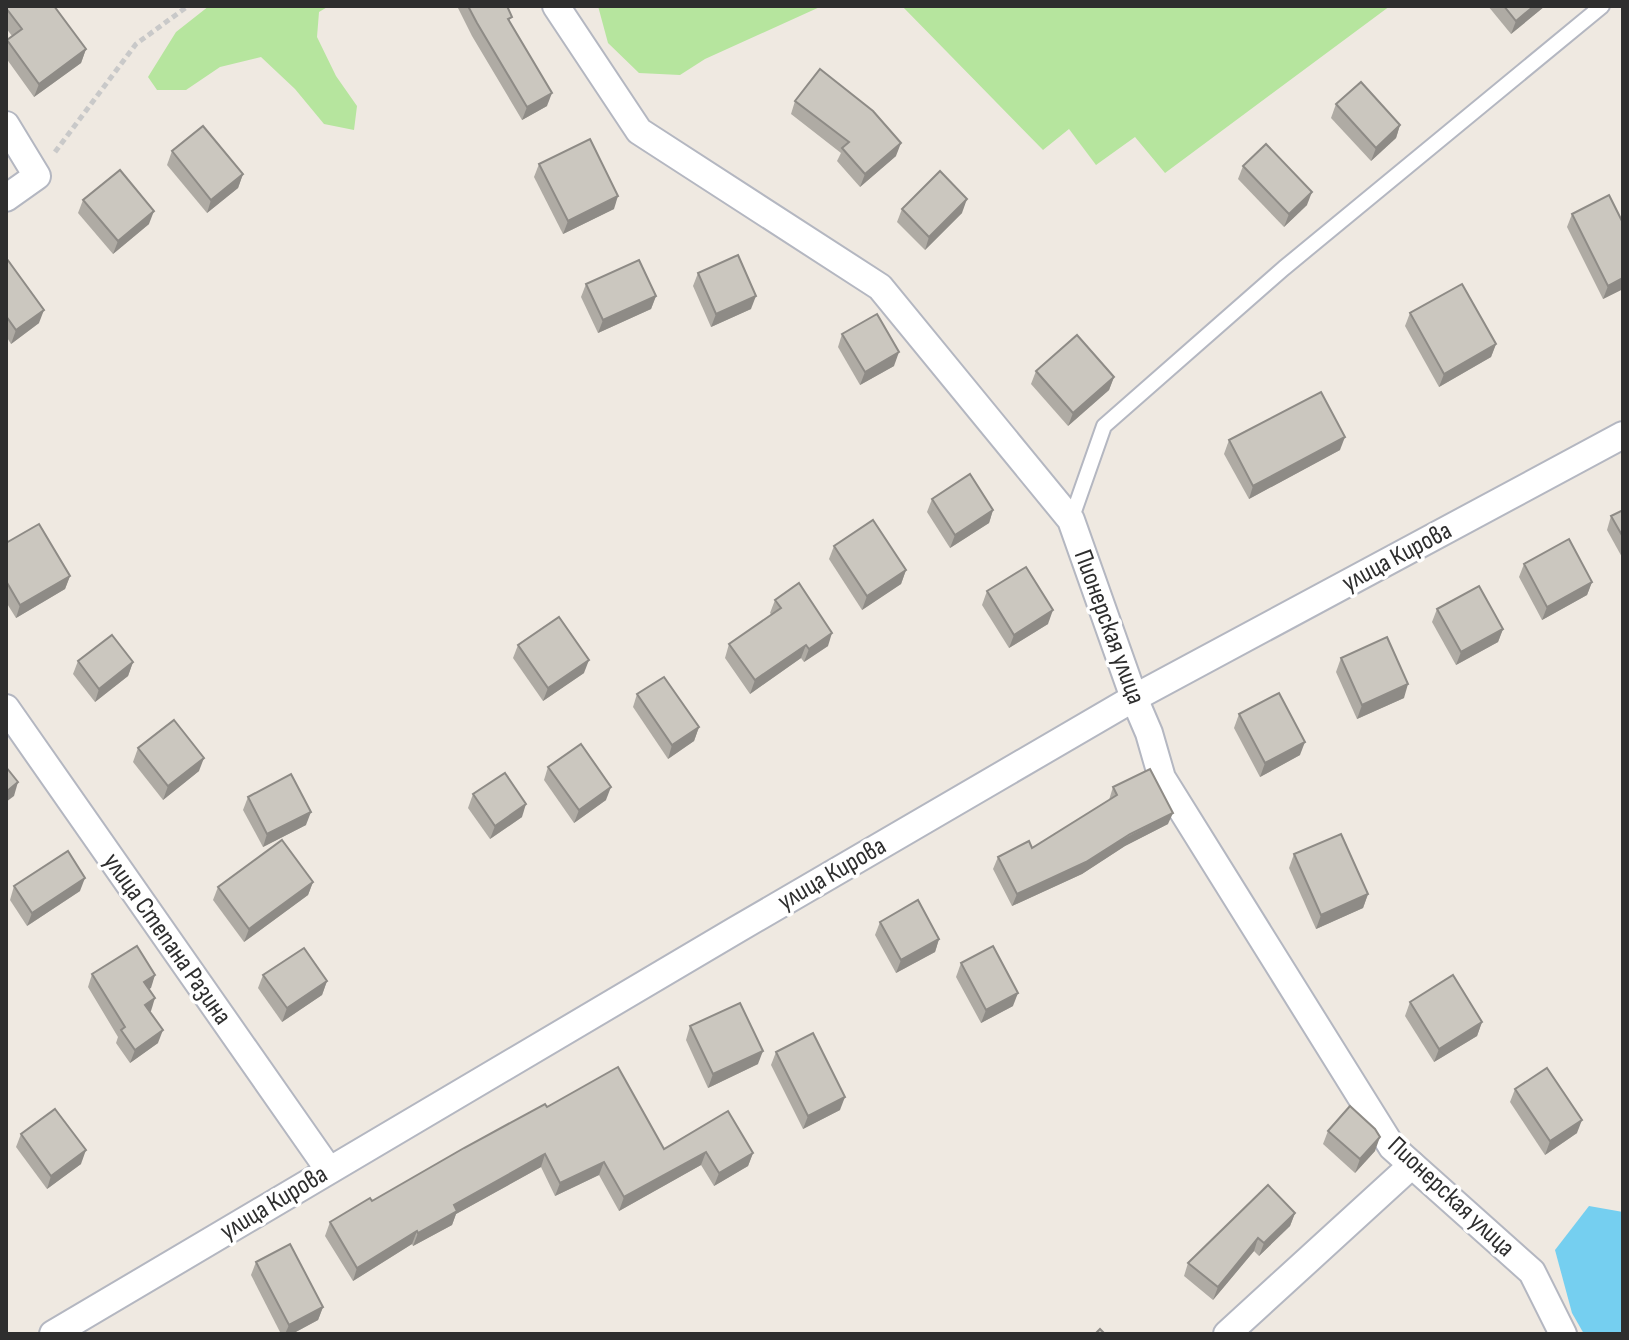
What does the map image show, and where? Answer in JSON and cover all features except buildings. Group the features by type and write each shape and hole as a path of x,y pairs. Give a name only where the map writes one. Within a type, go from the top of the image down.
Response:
{"street":[{"name":"Пионерская улица","path":"556,6 639,131 880,287 1071,520 1149,733 1162,778 1392,1147 1532,1272 1563,1334"},
{"path":"6,125 37,176 6,198"},
{"name":"улица Кирова","path":"53,1334 1134,698 1623,435"},
{"name":"улица Степана Разина","path":"6,708 329,1170"},
{"path":"1227,1334 1412,1165"}],"lane":[{"path":"1071,520 1104,426 1284,268 1602,6"}],"path":[{"path":"37,176 136,44 188,6"}],"green space":[{"path":"209,6 329,6 319,12 317,37 336,76 357,106 354,130 324,124 295,89 261,57 220,67 186,90 157,90 148,77 176,32"},
{"path":"598,6 822,6 705,59 680,75 639,73 608,43"},
{"path":"902,6 1390,6 1165,173 1135,137 1096,165 1069,129 1043,150"}],"water":[{"path":"1589,1206 1623,1212 1623,1334 1584,1334 1572,1313 1555,1250"}]}
